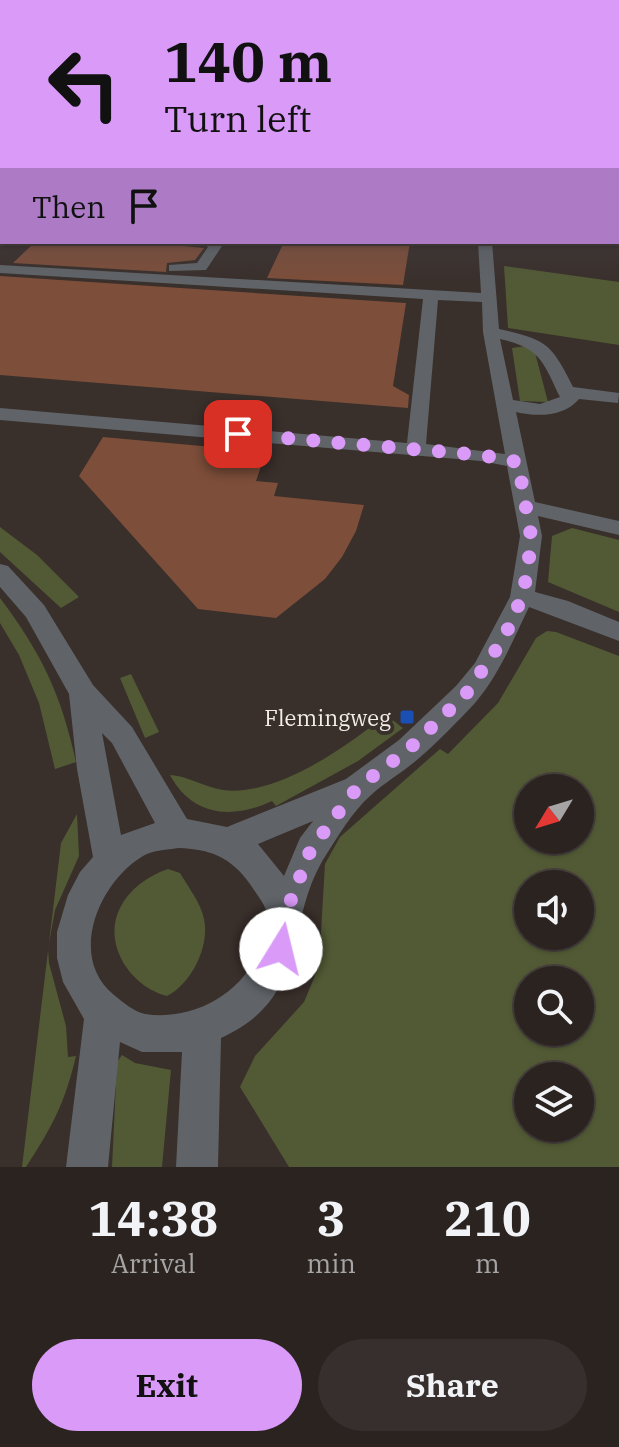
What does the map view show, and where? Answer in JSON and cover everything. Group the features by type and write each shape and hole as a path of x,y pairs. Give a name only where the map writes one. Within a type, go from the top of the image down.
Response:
{"street":[{"path":"0,258 193,269 201,267 215,246 212,244"},
{"path":"230,841 357,788 409,749 466,694 504,638 522,597 531,536 491,332 485,244"},
{"path":"0,269 488,298"},
{"path":"416,450 431,295"},
{"path":"491,332 545,347 570,399 557,409 530,410 506,404"},
{"path":"567,392 618,398"},
{"path":"0,414 416,450 518,462"},
{"path":"527,507 619,528"},
{"path":"0,572 35,611 83,693 122,735 178,833"},
{"path":"522,597 559,607 619,632"},
{"path":"83,693 92,769 110,861"},
{"path":"285,915 250,855 230,841 205,834 178,833 154,837 131,846 110,861 92,883 79,909 73,937 74,966 86,992 104,1014 125,1027 150,1034 176,1034 202,1028 237,1010 264,982 281,949 285,915 311,849 357,788"},
{"path":"87,1167 104,1014"},
{"path":"197,1167 202,1028"}],"green space":[{"path":"504,266 619,282 619,345 508,328"},
{"path":"533,345 548,402 520,401 512,348"},
{"path":"0,527 37,555 79,597 61,608 0,552"},
{"path":"572,528 619,540 619,612 548,582 552,536"},
{"path":"0,598 48,676 64,716 76,762 55,769 39,703 19,655 0,623"},
{"path":"547,631 619,656 619,1167 289,1167 240,1087 255,1056 304,1002 319,966 325,864 340,837 440,749 448,754 498,703 536,638"},
{"path":"131,674 159,732 145,738 120,678"},
{"path":"386,715 403,728 358,761 276,806 272,801 242,811 214,810 190,799 170,775 223,790 265,786 331,755"},
{"path":"77,814 79,856 55,910 49,945 61,843"},
{"path":"168,869 180,873 194,895 205,930 197,964 184,983 167,996 142,984 123,962 117,949 115,922 120,908 134,889 153,875"},
{"path":"48,950 66,1026 68,1057 76,1056 57,1114 26,1167 22,1167"},
{"path":"122,1055 135,1063 171,1070 162,1167 112,1167 117,1062"}],"building":[{"path":"33,244 163,244 204,248 195,260 167,263 166,272 13,263"},
{"path":"283,244 410,244 403,285 267,278"},
{"path":"0,276 406,303 393,386 409,395 408,408 0,375"},
{"path":"103,437 266,452 256,481 278,483 274,496 364,505 356,531 325,579 276,618 198,609 79,476"}],"place":[{"name":"Flemingweg","path":"407,717"}],"route":[{"path":"238,434 481,455 518,462 531,536 522,597 504,638 485,670 466,694 409,749 357,788 311,849 285,915 281,949"}]}
